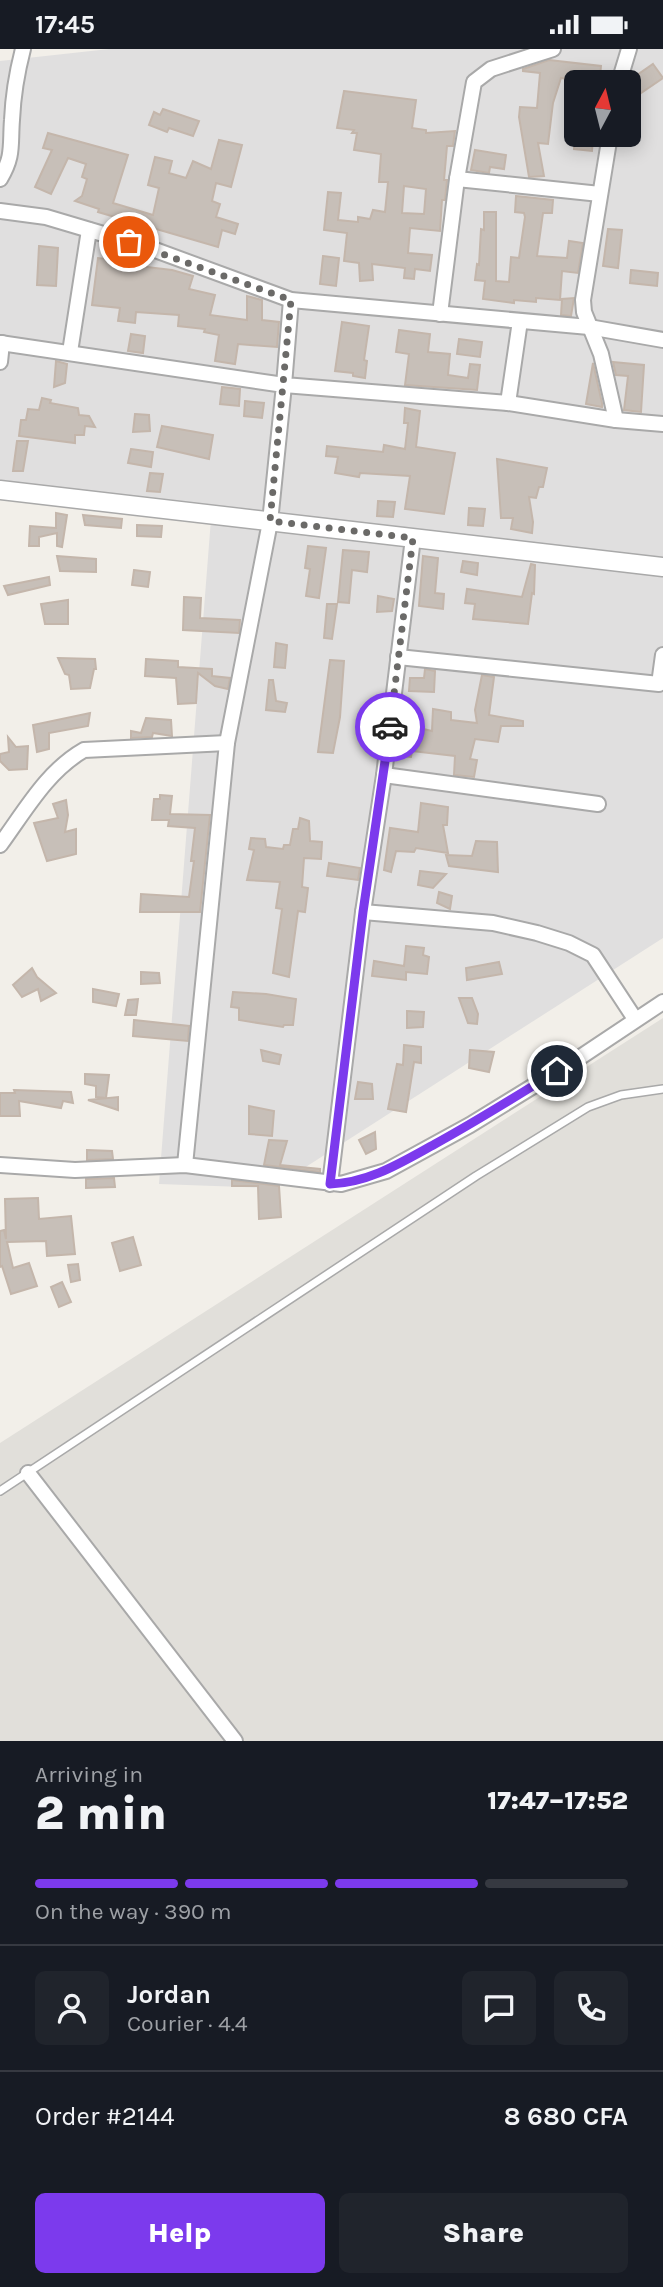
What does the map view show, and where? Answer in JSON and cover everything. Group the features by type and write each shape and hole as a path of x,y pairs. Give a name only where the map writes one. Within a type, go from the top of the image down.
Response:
{"street":[{"path":"0,179 13,150 12,120 23,49"},
{"path":"440,314 457,179 474,82 491,69 553,49"},
{"path":"623,70 629,49"},
{"path":"608,147 583,300 584,312 601,354 616,420"},
{"path":"457,179 600,194"},
{"path":"0,211 46,217 147,247 291,300 589,327 663,340"},
{"path":"70,352 89,230"},
{"path":"185,1165 227,743 270,521 291,300"},
{"path":"508,404 520,321"},
{"path":"0,362 1,343 284,385 508,404 663,424"},
{"path":"0,490 663,567"},
{"path":"330,1184 413,538"},
{"path":"398,657 659,684 663,655"},
{"path":"0,845 54,772 84,750 227,743"},
{"path":"384,775 598,804"},
{"path":"363,912 493,923 569,943 593,955 635,1019"},
{"path":"0,1165 75,1170 185,1165 341,1184 386,1171 470,1125 663,1002"},
{"path":"28,1473 235,1741"}],"lane":[{"path":"0,1491 465,1184 588,1107 621,1095 663,1089"}],"shaded area":[{"path":"109,49 663,49 663,938 273,1188 159,1184 211,519 0,496 0,61"},
{"path":"663,1018 663,1741 0,1741 0,1443"}],"building":[{"path":"549,60 601,66 601,70 564,70 564,79 561,78 553,103 548,144 538,143 544,176 529,177 519,117 520,107 537,108 540,73 523,69"},
{"path":"653,64 663,78 641,93 641,72"},
{"path":"344,91 416,100 412,128 426,130 426,133 455,131 453,146 447,146 444,180 447,180 445,200 442,200 440,231 410,228 408,253 432,255 430,271 415,269 414,279 404,278 405,268 372,264 373,280 360,281 359,263 344,261 347,233 324,230 328,192 341,193 338,220 358,222 358,217 370,219 373,210 385,212 388,182 379,182 381,154 354,150 357,133 352,133 354,130 337,128","holes":["404,186 426,189 424,214 402,213"]},
{"path":"163,109 199,121 193,136 169,128 167,132 149,125 154,112 160,115"},
{"path":"48,133 128,155 113,203 153,215 159,188 148,185 155,157 172,161 169,173 186,178 193,161 211,169 219,140 242,145 231,187 216,183 212,201 220,204 216,217 238,224 235,234 222,230 218,247 98,212 99,209 75,201 82,196 87,179 82,177 86,164 68,158 51,194 35,187 52,150 43,148"},
{"path":"574,147 592,147 592,151"},
{"path":"475,150 506,155 504,169 490,167 489,173 471,170"},
{"path":"516,196 553,200 552,213 543,213 537,256 567,258 569,241 583,243 578,273 562,271 560,300 536,298 536,302 514,300 514,303 483,299 485,281 475,280 477,264 479,265 481,229 484,230 484,212 496,212 496,281 509,282 511,257 519,258 525,217 524,213 515,212"},
{"path":"608,229 622,230 618,268 603,266"},
{"path":"39,246 58,248 56,286 37,285"},
{"path":"124,250 138,255 130,265 172,270 193,276 189,289 215,295 210,315 247,320 247,296 262,300 262,320 279,322 277,347 238,344 235,364 215,361 219,335 204,332 205,329 178,326 179,315 136,312 135,323 118,321 120,308 92,305 98,258 124,261"},
{"path":"323,256 339,258 336,286 320,284"},
{"path":"631,270 658,273 657,286 630,283"},
{"path":"574,298 571,316 561,315 562,299"},
{"path":"342,322 369,326 364,360 367,361 365,378 353,376 353,373 335,371"},
{"path":"399,330 430,334 428,352 450,354 448,375 468,378 470,364 480,365 477,390 405,385 409,354 396,352"},
{"path":"131,334 145,336 143,353 128,351"},
{"path":"459,339 482,342 480,357 457,354"},
{"path":"56,361 67,364 65,383 54,387"},
{"path":"613,362 644,365 641,412 624,410 628,376 616,375"},
{"path":"593,363 602,403 602,407 586,404"},
{"path":"222,387 240,389 239,406 220,404"},
{"path":"42,398 51,400 50,403 78,408 79,415 89,416 95,427 85,426 84,435 75,435 75,443 19,436 21,420 26,420 28,409 39,410"},
{"path":"245,401 264,403 262,418 244,416"},
{"path":"405,408 420,411 416,447 455,453 444,514 405,509 410,476 360,473 359,477 335,473 338,457 326,456 327,446 383,452 384,445 405,449 408,423 404,423"},
{"path":"135,414 149,415 150,431 133,432"},
{"path":"162,426 213,435 209,459 157,447"},
{"path":"17,441 28,441 23,471 13,471"},
{"path":"131,449 153,452 151,467 128,463"},
{"path":"497,459 547,468 543,487 539,487 536,498 529,497 532,533 511,529 513,518 501,518"},
{"path":"150,473 163,474 160,492 147,491"},
{"path":"378,501 395,502 393,517 377,516"},
{"path":"469,508 485,509 483,526 468,525"},
{"path":"56,513 67,515 62,547 57,546 57,533 39,537 39,546 29,546 30,526 56,528"},
{"path":"83,515 122,519 121,528 85,525"},
{"path":"137,525 162,526 161,537 137,536"},
{"path":"308,546 326,548 319,598 306,596 310,569 305,568"},
{"path":"343,550 369,552 367,572 352,570 349,603 338,602"},
{"path":"57,556 96,559 96,572 60,571"},
{"path":"423,556 438,558 435,593 444,594 443,609 419,606"},
{"path":"463,561 478,563 477,575 461,572"},
{"path":"531,564 535,565 534,594 532,593 528,624 473,619 475,604 465,603 467,589 522,597"},
{"path":"134,570 150,572 148,587 132,585"},
{"path":"49,577 50,585 8,595 4,586"},
{"path":"378,596 394,599 392,611 377,612"},
{"path":"184,597 201,598 200,618 240,620 239,633 183,630"},
{"path":"68,600 68,624 45,624 41,604"},
{"path":"327,604 337,604 332,639 324,638"},
{"path":"276,643 287,645 285,668 274,667"},
{"path":"58,658 95,659 96,669 90,688 71,689 69,675 65,674"},
{"path":"146,659 178,661 178,667 212,669 212,676 230,678 228,689 215,686 198,673 196,703 178,704 176,678 145,676"},
{"path":"330,660 344,661 340,717 333,753 318,752"},
{"path":"425,669 435,671 434,692 409,691 410,678 424,678"},
{"path":"482,675 494,677 489,715 523,721 523,726 501,726 498,742 475,739 470,759 477,760 474,777 454,775 455,756 412,751 411,757 401,756 406,725 432,731 433,709 451,712 451,720 477,723 475,710"},
{"path":"269,680 273,680 276,701 287,703 285,712 266,710"},
{"path":"90,713 88,726 49,733 49,749 37,752 33,725"},
{"path":"146,718 171,720 172,736 153,733 152,737 131,738 131,731 141,733"},
{"path":"8,737 16,747 28,746 27,769 9,770 0,761 0,754 9,752"},
{"path":"160,795 172,796 170,814 210,815 200,912 140,912 141,894 189,897 195,828 168,826 169,820 152,820 154,799 160,799"},
{"path":"66,800 68,815 65,832 76,829 76,854 47,861 34,823 58,818 53,804"},
{"path":"421,803 448,807 447,825 443,825 448,853 416,848 414,852 396,851 391,872 384,870 390,828 418,832"},
{"path":"300,818 309,821 310,841 322,842 321,859 304,858 302,887 308,888 305,912 298,911 289,977 273,973 282,909 276,908 280,882 247,880 254,850 249,849 251,838 265,839 266,847 283,849 284,845 290,845 293,829 298,829"},
{"path":"476,841 497,842 498,872 449,866 446,855 472,856"},
{"path":"329,863 360,868 358,880 327,876"},
{"path":"420,871 446,874 433,888 418,885"},
{"path":"439,892 452,896 450,909 437,903"},
{"path":"406,946 424,948 423,955 429,957 427,974 406,972 406,980 372,976 374,961 404,966"},
{"path":"499,962 502,974 467,980 466,968"},
{"path":"32,968 37,977 56,993 41,1001 38,989 22,997 13,985"},
{"path":"141,972 159,973 160,983 141,984"},
{"path":"93,989 119,994 116,1006 93,1002"},
{"path":"233,992 296,999 293,1025 283,1027 239,1020 239,1008 231,1007"},
{"path":"459,998 472,998 478,1014 477,1024 468,1023"},
{"path":"138,999 136,1015 125,1015 128,1000"},
{"path":"407,1011 424,1012 423,1027 407,1028"},
{"path":"134,1020 189,1026 188,1041 133,1036"},
{"path":"404,1045 421,1047 421,1063 414,1062 406,1112 388,1109 397,1064 403,1065"},
{"path":"261,1050 281,1055 279,1064 263,1061"},
{"path":"470,1050 494,1052 489,1072 469,1068"},
{"path":"85,1074 109,1075 106,1098 96,1097 96,1086 85,1084"},
{"path":"358,1082 372,1084 373,1099 355,1099"},
{"path":"14,1090 71,1092 73,1103 63,1101 61,1108 19,1101 20,1116 0,1116 0,1093 15,1093"},
{"path":"118,1097 118,1110 88,1100"},
{"path":"249,1106 274,1111 272,1136 249,1134"},
{"path":"375,1132 376,1149 366,1154 359,1140"},
{"path":"269,1140 287,1141 280,1165 320,1169 320,1172 264,1165"},
{"path":"87,1150 112,1151 113,1159 87,1160"},
{"path":"114,1178 115,1187 86,1188 86,1179"},
{"path":"232,1180 279,1186 281,1217 259,1219 258,1186 232,1186"},
{"path":"38,1198 39,1219 71,1216 75,1254 47,1256 46,1241 7,1242 13,1268 29,1263 37,1286 11,1294 2,1266 0,1267 0,1231 4,1230 6,1239 5,1199"},
{"path":"133,1237 141,1265 120,1271 112,1243"},
{"path":"78,1264 80,1280 71,1282 68,1265"},
{"path":"62,1282 71,1302 59,1307 51,1287"}],"way so far":[{"path":"129,242 291,300 270,521 413,538 390,727"}],"route":[{"path":"390,727 363,912 330,1184 341,1184 386,1171 470,1125 557,1071"}]}
